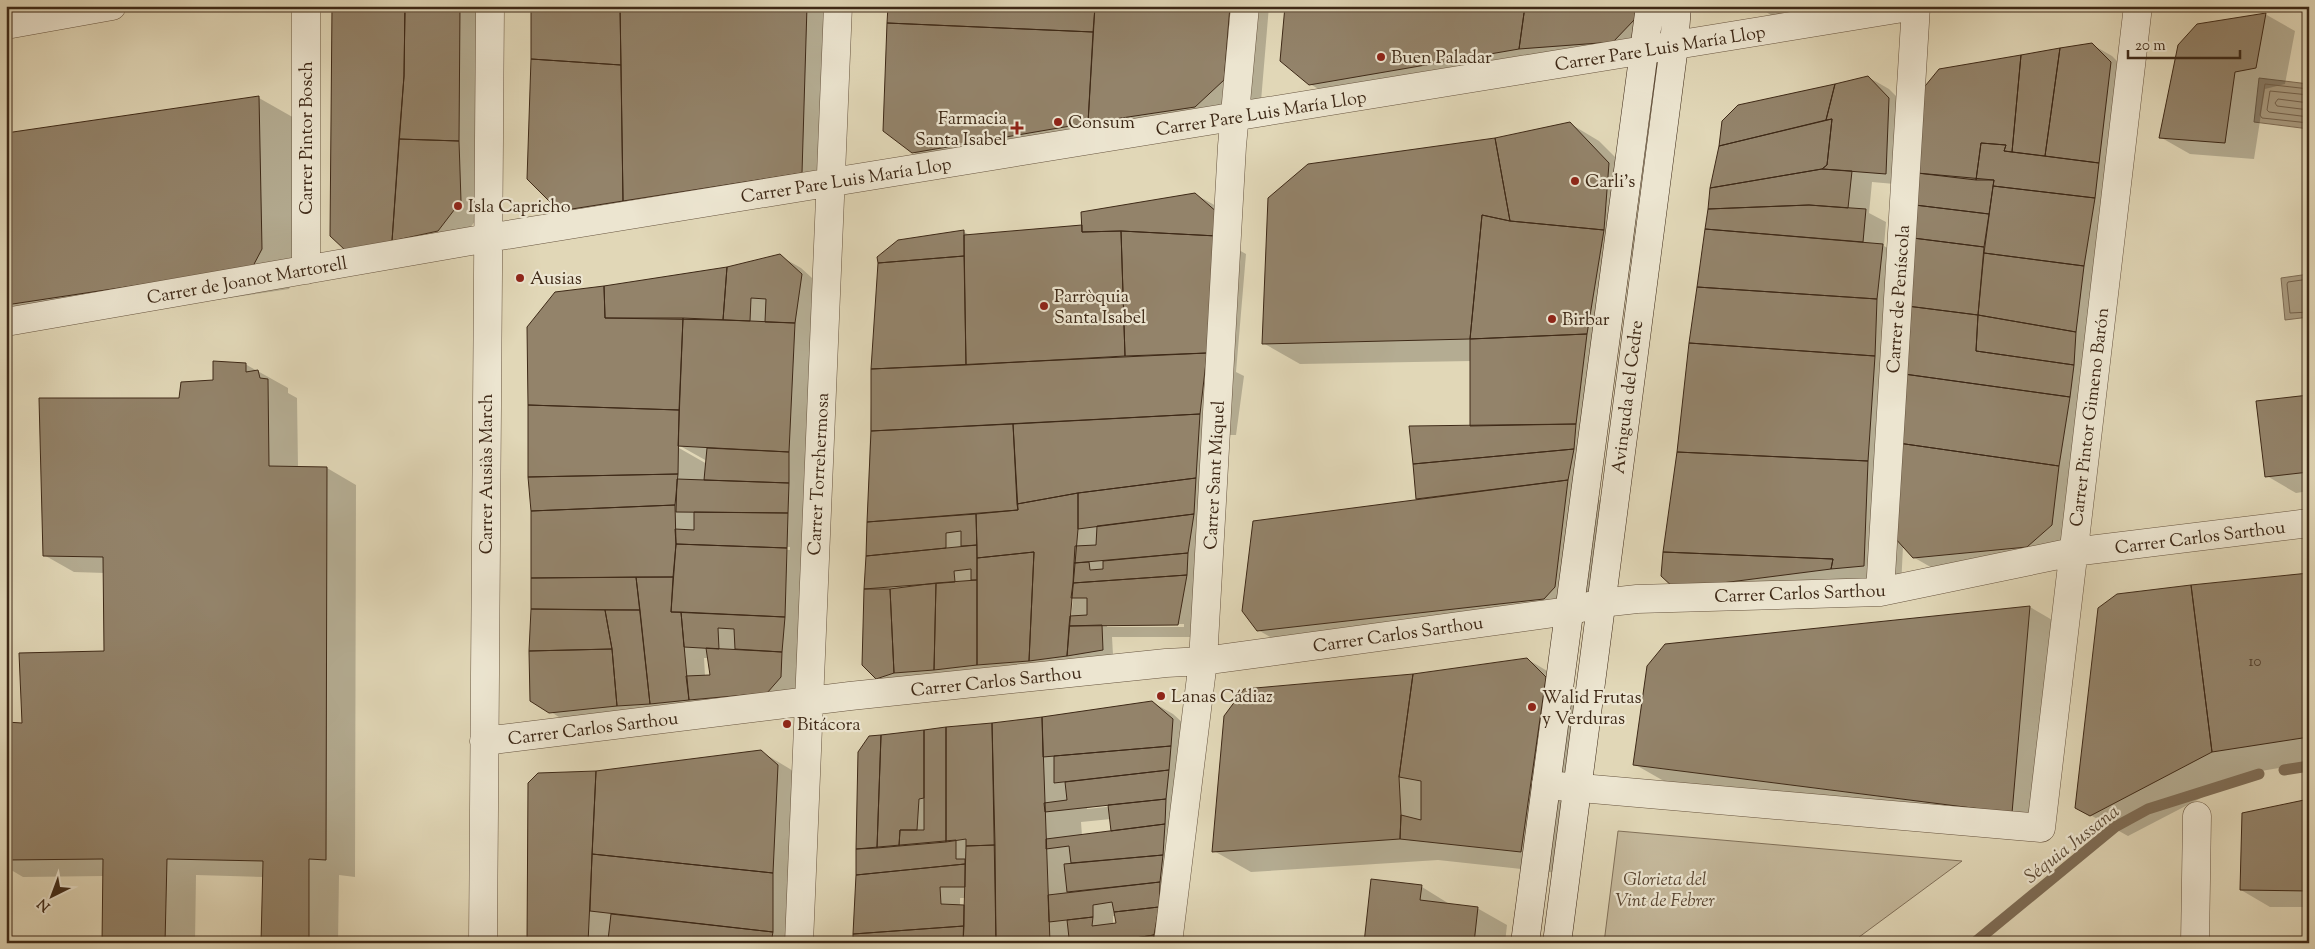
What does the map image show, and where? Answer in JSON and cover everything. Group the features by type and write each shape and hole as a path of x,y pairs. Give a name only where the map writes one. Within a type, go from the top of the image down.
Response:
{"street":[{"path":"6,25 112,6"},
{"name":"Carrer Pintor Bosch","path":"306,6 306,270"},
{"name":"Carrer Ausiàs March","path":"483,943 490,6"},
{"name":"Carrer Torrehermosa","path":"800,943 808,701 838,6"},
{"name":"Carrer Sant Miquel","path":"1168,943 1203,661 1235,117 1245,6"},
{"name":"Avinguda del Cedre","path":"1525,943 1650,6"},
{"name":"Avinguda del Cedre","path":"1557,943 1674,46 1677,6"},
{"name":"Carrer Pare Luis María Llop","path":"488,238 1916,6"},
{"name":"Carrer de Peníscola","path":"1880,592 1916,6"},
{"name":"Carrer Pintor Gimeno Barón","path":"1577,788 2041,828 2138,6"},
{"name":"Carrer de Joanot Martorell","path":"6,322 488,238"},
{"name":"Carrer Carlos Sarthou","path":"484,741 808,701 1166,663 1203,661 1569,611 1601,602 1637,599 1880,592 2074,552 2309,523"},
{"path":"1546,785 1577,788"},
{"path":"2195,943 2197,816"}],"green space":[{"name":"Glorieta del Vint de Febrer","path":"1618,831 1962,861 1851,943 1604,943"}],"water":[{"path":"2259,78 2309,84 2309,129 2254,122"},
{"path":"2309,274 2309,317 2285,320 2281,278"}],"building":[{"path":"8,6 31,6 13,10"},
{"path":"332,6 405,6 404,76 392,241 345,250 330,236"},
{"path":"405,6 460,6 459,141 399,139 404,76"},
{"path":"531,6 620,6 621,65 531,59"},
{"path":"620,6 807,6 802,173 623,201"},
{"path":"888,6 1095,6 1093,32 887,23"},
{"path":"1095,6 1230,6 1224,80 1195,107 1088,123"},
{"path":"1285,6 1525,6 1519,49 1309,85 1280,61"},
{"path":"1525,6 1637,6 1635,19 1613,42 1519,49"},
{"path":"1755,6 1784,6 1758,10"},
{"path":"2266,13 2256,68 2235,72 2225,143 2159,138 2178,45 2197,24"},
{"path":"887,23 1093,32 1088,123 912,153 883,131"},
{"path":"2092,43 2111,62 2099,163 2045,156 2060,48"},
{"path":"2060,48 2045,156 2012,152 2021,55"},
{"path":"2021,55 2012,152 2004,151 2006,145 1981,143 1976,180 1917,173 1921,91 1939,69"},
{"path":"531,59 621,65 623,201 559,211 527,179"},
{"path":"1868,76 1889,98 1886,174 1822,169 1827,165 1832,119 1826,120 1835,84"},
{"path":"1835,84 1826,120 1719,146 1722,121 1738,105"},
{"path":"259,96 262,249 252,268 6,305 6,133"},
{"path":"1832,119 1827,165 1822,169 1710,188 1719,146"},
{"path":"1570,122 1609,163 1604,230 1510,221 1495,138"},
{"path":"1495,138 1510,221 1482,215 1470,339 1262,344 1268,198 1308,164"},
{"path":"399,139 459,141 461,201 438,231 392,241"},
{"path":"1981,143 2006,145 2004,151 2099,163 2095,198 1993,186 1994,180 1976,180"},
{"path":"1822,169 1852,171 1848,208 1809,205 1708,209 1710,188"},
{"path":"1917,173 1994,180 1989,214 1915,205"},
{"path":"1993,186 2095,198 2084,266 1984,253"},
{"path":"1195,193 1218,213 1217,236 1121,231 1082,232 1081,212"},
{"path":"1809,205 1866,209 1863,242 1705,229 1708,209"},
{"path":"1915,205 1989,214 1984,247 1913,238"},
{"path":"1482,215 1510,221 1604,230 1587,334 1470,339"},
{"name":"Parròquia Santa Isabel","path":"1082,225 1082,232 1121,231 1125,356 966,365 964,235"},
{"path":"1705,229 1883,244 1877,299 1697,287"},
{"path":"964,230 964,256 878,263 877,257 898,240"},
{"path":"1121,231 1217,236 1207,353 1125,356"},
{"path":"1913,238 1984,247 1978,315 1907,306"},
{"path":"1984,253 2084,266 2076,332 1978,315"},
{"path":"780,254 802,274 795,323 765,322 766,299 751,298 750,321 723,320 727,267"},
{"path":"964,256 966,365 871,369 878,263"},
{"path":"727,267 723,320 605,318 604,286"},
{"path":"604,286 605,318 683,318 679,410 528,405 527,327 555,292"},
{"path":"1697,287 1877,299 1875,356 1689,343"},
{"path":"1907,306 1978,315 1976,351 2074,365 2070,397 1904,374"},
{"path":"1978,315 2076,332 2074,365 1976,351"},
{"path":"683,318 795,323 789,452 678,446"},
{"path":"1587,334 1576,424 1470,426 1470,339"},
{"path":"1689,343 1875,356 1868,461 1677,452"},
{"path":"1207,353 1200,414 871,431 871,369"},
{"path":"213,361 246,363 246,372 258,370 260,378 268,379 269,466 327,467 326,860 309,859 309,943 261,943 263,861 167,859 165,943 102,943 103,859 6,860 6,722 22,723 19,653 104,651 103,557 43,556 39,398 179,398 181,382 213,380"},
{"path":"1904,374 2070,397 2059,466 1898,443"},
{"path":"2309,395 2309,472 2265,477 2256,401"},
{"path":"528,405 679,410 678,474 528,477"},
{"path":"1200,414 1196,478 1078,493 1017,504 1013,424"},
{"path":"1013,424 1018,510 867,522 871,431"},
{"path":"1576,424 1574,449 1413,464 1409,426"},
{"path":"1898,443 2059,466 2052,525 2027,547 1913,558 1894,537"},
{"path":"707,448 789,452 789,483 704,480"},
{"path":"1574,449 1568,480 1416,499 1413,464"},
{"path":"1677,452 1868,461 1864,566 1831,569 1833,559 1663,552"},
{"path":"678,474 675,505 531,511 528,477"},
{"path":"1196,478 1194,514 1078,529 1078,493"},
{"path":"677,479 789,483 788,513 676,512"},
{"path":"1568,480 1555,587 1544,599 1257,631 1242,611 1253,521"},
{"path":"1078,493 1078,529 1067,656 1029,661 1034,552 977,558 976,514 1018,510 1017,504"},
{"path":"675,505 676,544 673,577 531,578 531,511"},
{"path":"694,512 788,513 787,548 676,544 675,529 694,530"},
{"path":"976,514 977,545 961,546 961,531 946,533 946,548 866,556 867,522"},
{"path":"1194,514 1188,553 1074,563 1075,546 1096,545 1097,526"},
{"path":"676,544 787,548 785,617 671,612"},
{"path":"977,545 977,580 971,580 971,569 954,571 955,582 864,589 866,556"},
{"path":"1034,552 1029,661 977,665 977,558"},
{"path":"1663,552 1833,559 1831,569 1675,589 1661,576"},
{"path":"1188,553 1187,575 1073,583 1074,563 1089,562 1090,570 1103,569 1103,561"},
{"path":"2309,573 2309,737 2212,752 2191,585"},
{"path":"1187,575 1178,625 1069,626 1070,616 1087,615 1087,598 1071,598 1073,583"},
{"path":"636,577 673,577 671,612 681,612 689,700 650,704"},
{"path":"636,577 640,610 531,609 531,578"},
{"path":"977,580 977,665 934,670 936,583"},
{"path":"936,583 934,670 894,673 890,589"},
{"path":"2191,585 2212,752 2090,816 2075,808 2098,608 2117,594"},
{"path":"864,589 890,589 894,673 876,679 862,665"},
{"path":"2030,606 2012,813 1633,765 1647,666 1665,644"},
{"path":"531,609 605,610 612,649 529,651"},
{"path":"605,610 640,610 650,704 617,706 612,649"},
{"path":"681,612 785,617 782,652 735,649 734,629 718,628 719,649 684,647"},
{"path":"1102,625 1103,650 1067,656 1069,626"},
{"path":"706,648 782,652 781,677 767,693 689,700 686,676 710,675"},
{"path":"612,649 617,706 549,713 530,701 529,651"},
{"path":"1527,658 1546,677 1521,852 1400,839 1401,815 1421,820 1421,781 1399,777 1413,674"},
{"path":"1413,674 1399,777 1400,839 1212,852 1224,716 1244,689"},
{"path":"1152,701 1173,719 1171,746 1043,757 1042,717"},
{"path":"1042,717 1050,943 996,943 992,723"},
{"path":"992,723 995,845 966,846 966,839 946,842 946,727"},
{"path":"946,727 946,842 899,846 900,830 924,830 924,730"},
{"path":"924,730 924,798 919,799 917,830 900,830 899,846 877,848 881,735"},
{"path":"881,735 877,848 856,849 858,752 869,736"},
{"path":"1171,746 1169,770 1054,783 1054,756"},
{"path":"761,750 778,765 773,873 592,854 596,771"},
{"path":"1169,770 1166,799 1045,812 1044,803 1067,800 1065,782"},
{"path":"596,771 588,943 527,943 528,783 538,773"},
{"path":"1166,799 1165,824 1111,831 1108,805"},
{"path":"2309,799 2309,891 2240,890 2242,813"},
{"path":"1165,824 1163,855 1071,863 1069,846 1046,849 1046,839"},
{"path":"956,840 956,859 965,859 965,864 856,875 856,849"},
{"path":"995,845 996,943 963,943 966,846"},
{"path":"592,854 773,873 773,932 590,911"},
{"path":"1163,855 1160,882 1067,892 1064,864"},
{"path":"965,864 965,887 940,887 941,904 964,905 964,926 853,934 856,875"},
{"path":"1371,879 1422,885 1420,900 1478,907 1474,943 1364,943"},
{"path":"1160,882 1159,907 1114,912 1112,902 1093,905 1093,917 1049,922 1048,895"},
{"path":"1159,907 1154,935 1104,943 1050,943 1050,940 1069,938 1067,920 1093,917 1092,926 1116,923 1114,912"},
{"path":"611,914 773,932 771,943 629,943 608,940"},
{"path":"964,926 963,943 853,943 853,934"},
{"path":"1154,935 1153,943 1104,943"},
{"path":"597,938 608,940 629,943 597,943"}],"waterway":[{"name":"Séquia Jussana","path":"2284,770 2309,766"},
{"name":"Séquia Jussana","path":"1974,943 2115,827 2148,809 2259,774"}],"place":[{"name":"Buen Paladar","path":"1381,57"},
{"name":"Consum","path":"1058,122"},
{"name":"Farmacia Santa Isabel","path":"1017,128"},
{"name":"Carli's","path":"1575,181"},
{"name":"Isla Capricho","path":"458,206"},
{"name":"Ausias","path":"520,278"},
{"name":"Parròquia Santa Isabel","path":"1044,306"},
{"name":"Birbar","path":"1552,319"},
{"name":"Lanas Cádiaz","path":"1161,696"},
{"name":"Walid Frutas y Verduras","path":"1532,707"},
{"name":"Bitácora","path":"787,724"}]}
